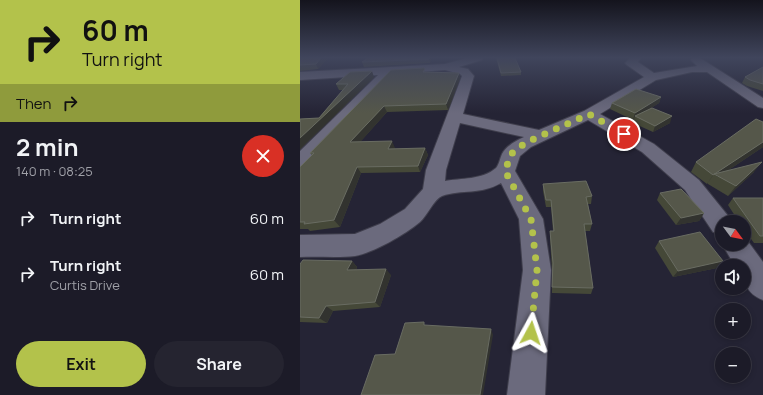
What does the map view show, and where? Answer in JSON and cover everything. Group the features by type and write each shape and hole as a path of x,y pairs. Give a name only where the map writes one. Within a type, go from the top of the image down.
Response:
{"street":[{"path":"300,162 385,76"},
{"path":"302,249 356,245 389,231 413,215 433,191 436,170 468,76"},
{"path":"720,76 763,104"},
{"path":"433,191 462,185 476,185 490,180 505,171 511,154 525,143 589,114 652,77"},
{"path":"589,114 653,153 692,185 715,216"},
{"path":"455,116 470,121 501,126 541,136"},
{"path":"505,171 531,219 537,270 526,395"},
{"path":"740,251 763,286"}],"building":[{"path":"345,76 366,76 300,138 300,119 319,118 348,84 336,84"},
{"path":"385,76 458,76 446,104 384,106 350,142 392,141 388,149 425,148 418,166 357,167 334,220 304,224 305,222 300,222 300,167 314,153 310,153"},
{"path":"763,76 763,84 750,80 745,77"},
{"path":"636,89 661,97 635,113 612,103"},
{"path":"652,108 672,116 655,126 635,116"},
{"path":"756,119 763,122 763,142 713,175 696,162"},
{"path":"762,162 736,186 714,174"},
{"path":"586,181 592,196 586,197 592,224 584,224 593,288 552,287 553,263 550,231 554,231 551,200 546,200 543,184"},
{"path":"681,189 704,213 681,218 660,193"},
{"path":"733,198 763,198 763,236 760,236 751,223 751,215 745,215"},
{"path":"700,232 721,259 715,259 715,263 678,271 659,241"},
{"path":"303,260 352,261 347,270 386,269 375,302 326,306 319,318 300,317 300,264"},
{"path":"424,322 424,325 491,329 480,395 361,395 375,355 395,354 405,323"}],"route":[{"path":"531,333 537,270 531,219 505,171 511,154 525,143 589,114 624,134"}]}
